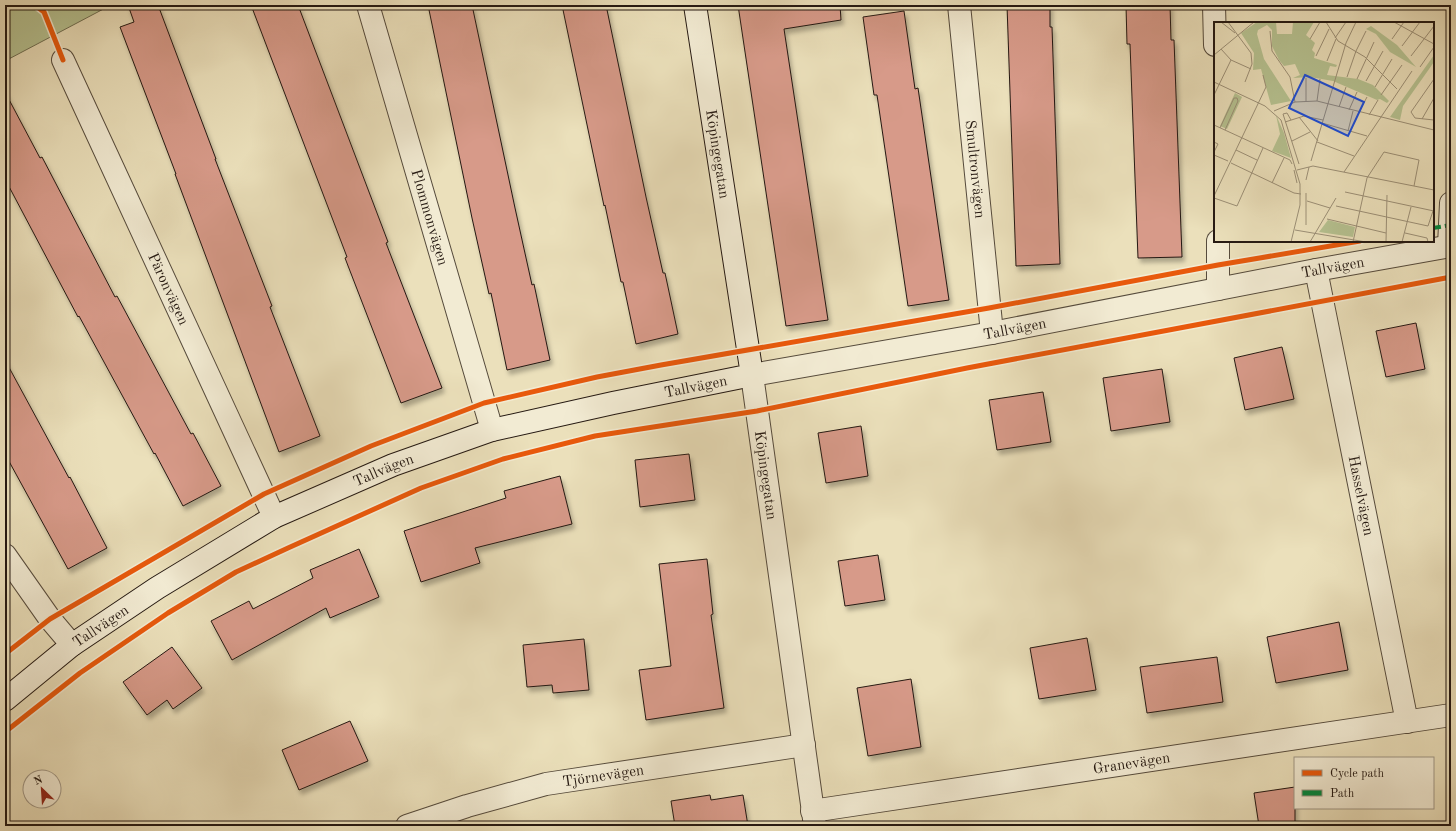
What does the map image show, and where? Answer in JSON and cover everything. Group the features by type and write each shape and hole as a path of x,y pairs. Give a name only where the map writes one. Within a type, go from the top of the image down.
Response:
{"street":[{"name":"Plommonvägen","path":"368,5 492,430"},
{"name":"Köpingegatan","path":"695,5 752,375 814,819"},
{"name":"Smultronvägen","path":"959,5 992,334"},
{"path":"1214,5 1214,22"},
{"name":"Päronvägen","path":"63,60 274,517"},
{"path":"1450,246 1451,203"},
{"path":"1218,242 1218,289"},
{"name":"Tallvägen","path":"5,700 72,645 157,588 274,517 394,465 492,430 613,403 752,375 992,334 1316,270 1450,246"},
{"name":"Hasselvägen","path":"1316,270 1407,722"},
{"path":"5,555 50,619 72,645"},
{"name":"Granevägen","path":"814,819 1451,715"},
{"name":"Tjörnevägen","path":"407,826 467,806 546,784 804,744"}],"green space":[{"path":"5,5 111,5 5,61"}],"building":[{"path":"128,5 158,5 215,159 272,306 270,307 320,436 279,452 120,27 134,22"},
{"path":"251,5 298,5 388,242 386,243 442,388 401,403 345,258 347,257"},
{"path":"428,5 472,5 515,208 532,285 534,284 550,360 507,370 491,293 489,294 472,218"},
{"path":"562,5 606,5 646,197 663,273 665,273 678,334 636,344 605,205 604,206"},
{"path":"738,5 840,5 841,20 784,29 828,320 786,326"},
{"path":"1007,5 1050,5 1060,264 1016,266"},
{"path":"1126,5 1170,5 1171,40 1174,40 1182,257 1138,258 1130,44 1127,44"},
{"path":"904,11 915,89 918,88 949,300 908,306 877,95 874,95 863,17"},
{"path":"5,92 40,158 42,157 115,297 117,296 191,434 193,433 221,486 183,506 79,316 78,317 5,179"},
{"path":"1416,323 1425,369 1386,377 1376,331"},
{"path":"1282,347 1294,399 1245,410 1234,358"},
{"path":"5,360 69,478 70,477 107,548 68,569 5,454"},
{"path":"1162,369 1170,422 1111,431 1103,378"},
{"path":"1043,392 1051,442 997,450 989,400"},
{"path":"861,426 868,476 826,483 818,433"},
{"path":"689,454 695,500 640,507 635,460"},
{"path":"560,476 572,524 475,548 480,563 421,582 404,531 506,498 504,491"},
{"path":"359,549 379,597 330,618 326,608 232,660 211,621 249,601 253,609 313,578 310,570"},
{"path":"878,555 885,600 845,606 838,561"},
{"path":"707,559 713,614 711,615 724,708 646,720 639,670 671,666 659,564"},
{"path":"1339,622 1348,670 1276,683 1267,637"},
{"path":"1087,638 1096,690 1039,699 1030,648"},
{"path":"584,639 589,690 553,693 552,685 527,687 523,645"},
{"path":"172,647 202,688 173,709 167,700 147,715 123,682"},
{"path":"1217,657 1223,702 1147,713 1140,667"},
{"path":"911,679 921,747 868,756 857,688"},
{"path":"350,721 368,761 299,790 282,750"},
{"path":"1294,787 1295,826 1259,826 1254,793"},
{"path":"710,795 711,800 743,795 748,826 675,826 671,801"}],"marked path":[{"path":"1434,228 1451,225"}],"cycle path":[{"path":"35,5 44,12 63,60"},
{"path":"5,654 50,619 264,494 371,446 484,403 597,377 661,365 1354,242"},
{"path":"5,732 80,673 168,613 236,572 421,488 503,459 595,436 757,411 967,368 1451,277"}]}
